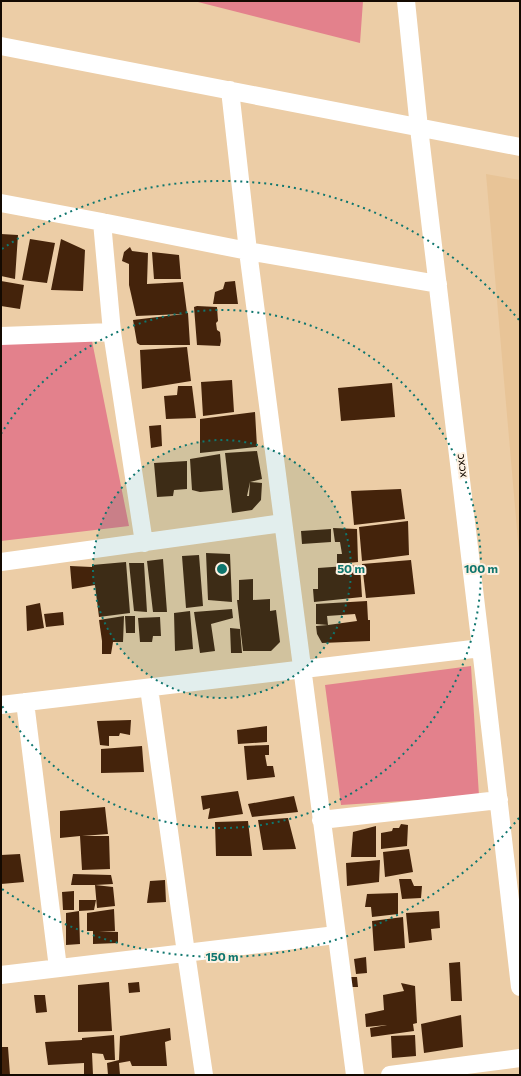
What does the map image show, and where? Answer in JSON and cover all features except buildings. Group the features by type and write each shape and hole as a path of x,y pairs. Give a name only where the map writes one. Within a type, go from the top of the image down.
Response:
{"street":[{"name":"xcxc","path":"406,1 419,128 520,987"},
{"path":"1,46 520,147"},
{"path":"230,90 248,251 354,1075"},
{"path":"1,203 248,251 438,284"},
{"path":"102,222 112,332 144,543"},
{"path":"1,336 112,332"},
{"path":"1,562 283,523"},
{"path":"1,705 481,648"},
{"path":"149,688 204,1075"},
{"path":"25,702 58,968"},
{"path":"321,820 499,800"},
{"path":"1,975 336,935"},
{"path":"390,1075 520,1058"}],"shaded area":[{"path":"194,1 363,1 360,43"},
{"path":"486,174 520,180 520,564"},
{"path":"92,341 129,526 1,541 1,343"},
{"path":"471,666 479,796 341,805 325,685"}]}
